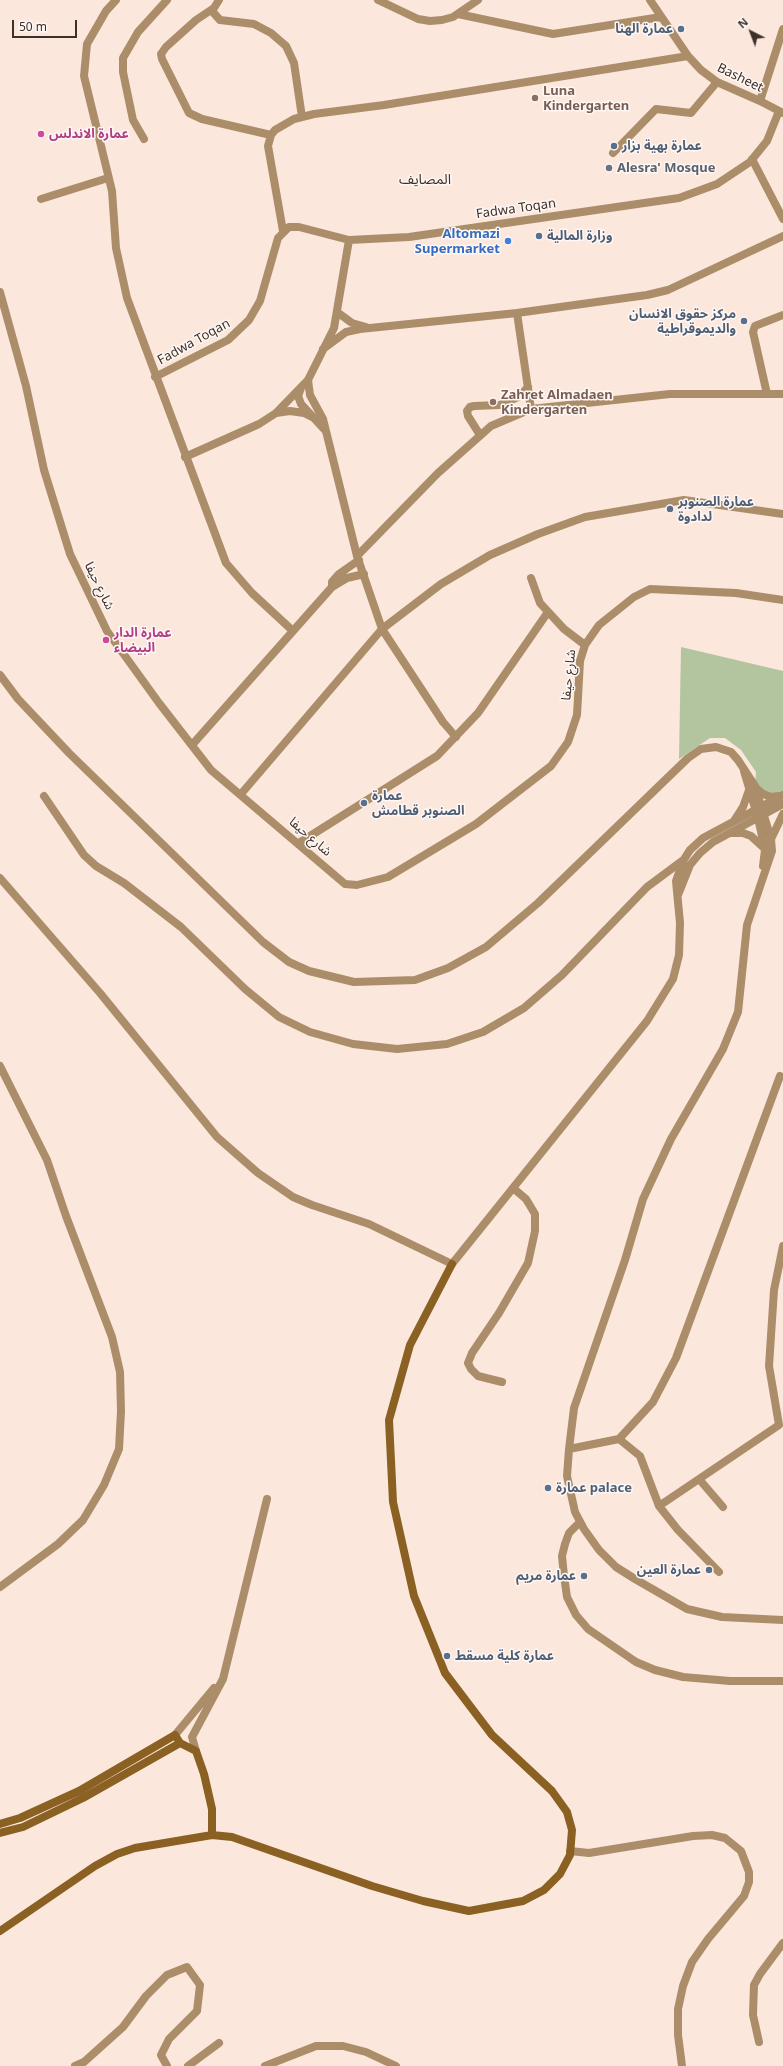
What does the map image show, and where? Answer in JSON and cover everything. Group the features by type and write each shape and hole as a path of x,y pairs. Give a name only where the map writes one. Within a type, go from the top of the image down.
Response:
{"street":[{"path":"116,0 106,11 87,44 84,76 112,191 116,248 127,298 155,377 226,563 252,593 293,632"},
{"path":"144,139 133,120 123,72 123,58 138,32 167,0"},
{"path":"219,0 214,8 196,20 166,47 162,54 162,58 189,113 202,119 271,135"},
{"path":"378,0 418,19 442,20 458,14 478,0"},
{"name":"Basheet","path":"650,0 688,56 701,70 717,82 760,100 781,112"},
{"path":"211,10 220,20 254,24 271,33 286,46 294,63 302,117"},
{"path":"458,14 553,34 661,17"},
{"path":"760,100 783,29"},
{"path":"282,231 268,146 271,135 282,124 302,117 688,56"},
{"path":"613,153 656,109 691,113 717,82"},
{"name":"Fadwa Toqan","path":"155,377 228,340 250,320 260,301 278,238 282,231 289,227 299,227 349,240 409,237 679,198 717,184 752,159 767,141 781,112"},
{"path":"752,159 783,219"},
{"path":"42,199 108,178"},
{"path":"323,349 346,332 370,328 517,313 627,298 668,290 783,236"},
{"path":"185,457 259,424 276,414 308,380 334,328 349,240"},
{"name":"شارع حيفا","path":"0,292 26,386 44,470 70,554 107,631 159,703 211,770 299,843 345,884 358,885 388,877 476,824 551,766 568,742 578,714 580,661 585,645 599,625 634,597 650,589 736,593 783,600"},
{"path":"337,312 352,324 370,328"},
{"path":"517,313 531,409"},
{"path":"767,394 753,332 755,326 783,315"},
{"path":"308,380 310,394 323,419 324,429 358,558 382,629 443,722 456,737"},
{"path":"301,387 298,396 301,404 324,429"},
{"path":"480,435 468,416 467,411 470,407 500,406 520,396 528,387"},
{"path":"332,587 332,582 339,574 358,558 427,483 491,426 531,409 670,394 783,394"},
{"path":"276,414 290,411 304,413 313,417"},
{"path":"241,794 382,629 441,584 490,555 538,534 584,517 684,500 783,514"},
{"path":"192,745 332,587 347,578 364,574"},
{"path":"531,578 540,603 564,629 585,645"},
{"path":"299,843 437,756 478,713 548,612"},
{"path":"0,675 18,699 69,753 263,942 295,965 354,982 414,980 448,968 486,947 538,903 688,758 701,749 716,747 731,752 743,766 772,839"},
{"path":"752,788 771,797 783,795"},
{"path":"733,822 744,807 752,788"},
{"path":"676,901 690,865 713,842 730,833 783,795"},
{"path":"44,796 84,855 96,866 124,883 181,927 245,989 279,1017 310,1032 353,1044 397,1049 447,1044 483,1032 524,1008 562,975 647,887 683,861"},
{"path":"0,1931 95,1866 117,1854 135,1848 212,1835 232,1836 372,1886 423,1901 469,1911 523,1901 544,1890 560,1874 570,1851 572,1830 567,1812 552,1791 492,1735 445,1673 414,1596 393,1502 389,1420 410,1345 452,1264 647,1021 670,985 679,955 680,923 676,901 676,881 683,861 690,850 703,838 733,822 783,804"},
{"path":"760,812 765,850 761,882"},
{"path":"783,814 772,839 772,851 747,925 738,1012 723,1049 671,1139 643,1199 625,1260 574,1408 567,1476 575,1512 580,1522 599,1550 616,1567 660,1595 687,1609 722,1617 783,1620"},
{"path":"730,833 742,833 751,836 761,843 765,850"},
{"path":"0,878 104,999 217,1137 258,1173 293,1197 312,1205 370,1224 452,1264"},
{"path":"0,1066 15,1092 47,1160 66,1216 112,1337 120,1372 121,1411 119,1449 104,1485 83,1520 58,1544 0,1587"},
{"path":"569,1449 619,1438 653,1402 676,1358 780,1076"},
{"path":"502,1382 478,1376 471,1369 468,1363 472,1352 499,1313 528,1263 535,1231 535,1214 526,1199 513,1188"},
{"path":"659,1506 782,1426 769,1366 774,1290 783,1246"},
{"path":"619,1438 640,1456 659,1506 678,1530 719,1572"},
{"path":"699,1479 723,1507"},
{"path":"212,1835 209,1793 192,1737 223,1679 267,1499"},
{"path":"580,1522 569,1533 562,1556 567,1597 573,1609 588,1629 636,1662 655,1670 683,1676 730,1681 783,1681"},
{"path":"0,1824 20,1818 80,1791 175,1735 223,1679"},
{"path":"175,1735 180,1743 196,1751"},
{"path":"0,1833 23,1827 84,1798 180,1743"},
{"path":"570,1851 589,1853 693,1836 712,1835 725,1838 741,1851 749,1872 749,1882 744,1896 708,1939 692,1962 683,1986 678,2009 678,2035 682,2066"},
{"path":"759,2042 753,2015 754,1985 768,1962 783,1944"},
{"path":"75,2066 84,2062 123,2027 146,1996 167,1975 187,1967 200,1985 198,2011 169,2039 161,2055 167,2066"},
{"path":"188,2066 219,2043"},
{"path":"265,2066 316,2046 343,2046 366,2052 396,2066"}],"green space":[{"path":"681,647 783,671 783,795 759,791 755,786 756,772 741,750 725,738 710,738 679,759"}],"place":[{"name":"عمارة الهنا","path":"681,29"},
{"name":"Luna Kindergarten","path":"535,98"},
{"name":"عمارة الاندلس","path":"41,134"},
{"name":"عمارة بهية بزار","path":"614,146"},
{"name":"Alesra' Mosque","path":"609,168"},
{"name":"وزارة المالية","path":"539,236"},
{"name":"Altomazi Supermarket","path":"508,241"},
{"name":"مركز حقوق الانسان والديموقراطية","path":"744,321"},
{"name":"Zahret Almadaen Kindergarten","path":"493,402"},
{"name":"عمارة الصنوبر لدادوة","path":"670,509"},
{"name":"عمارة الدار البيضاء","path":"106,640"},
{"name":"عمارة الصنوبر قطامش","path":"364,803"},
{"name":"عمارة palace","path":"548,1488"},
{"name":"عمارة العين","path":"709,1570"},
{"name":"عمارة مريم","path":"584,1576"},
{"name":"عمارة كلية مسقط","path":"447,1656"}],"district":[{"name":"المصايف","path":"425,180"}]}
